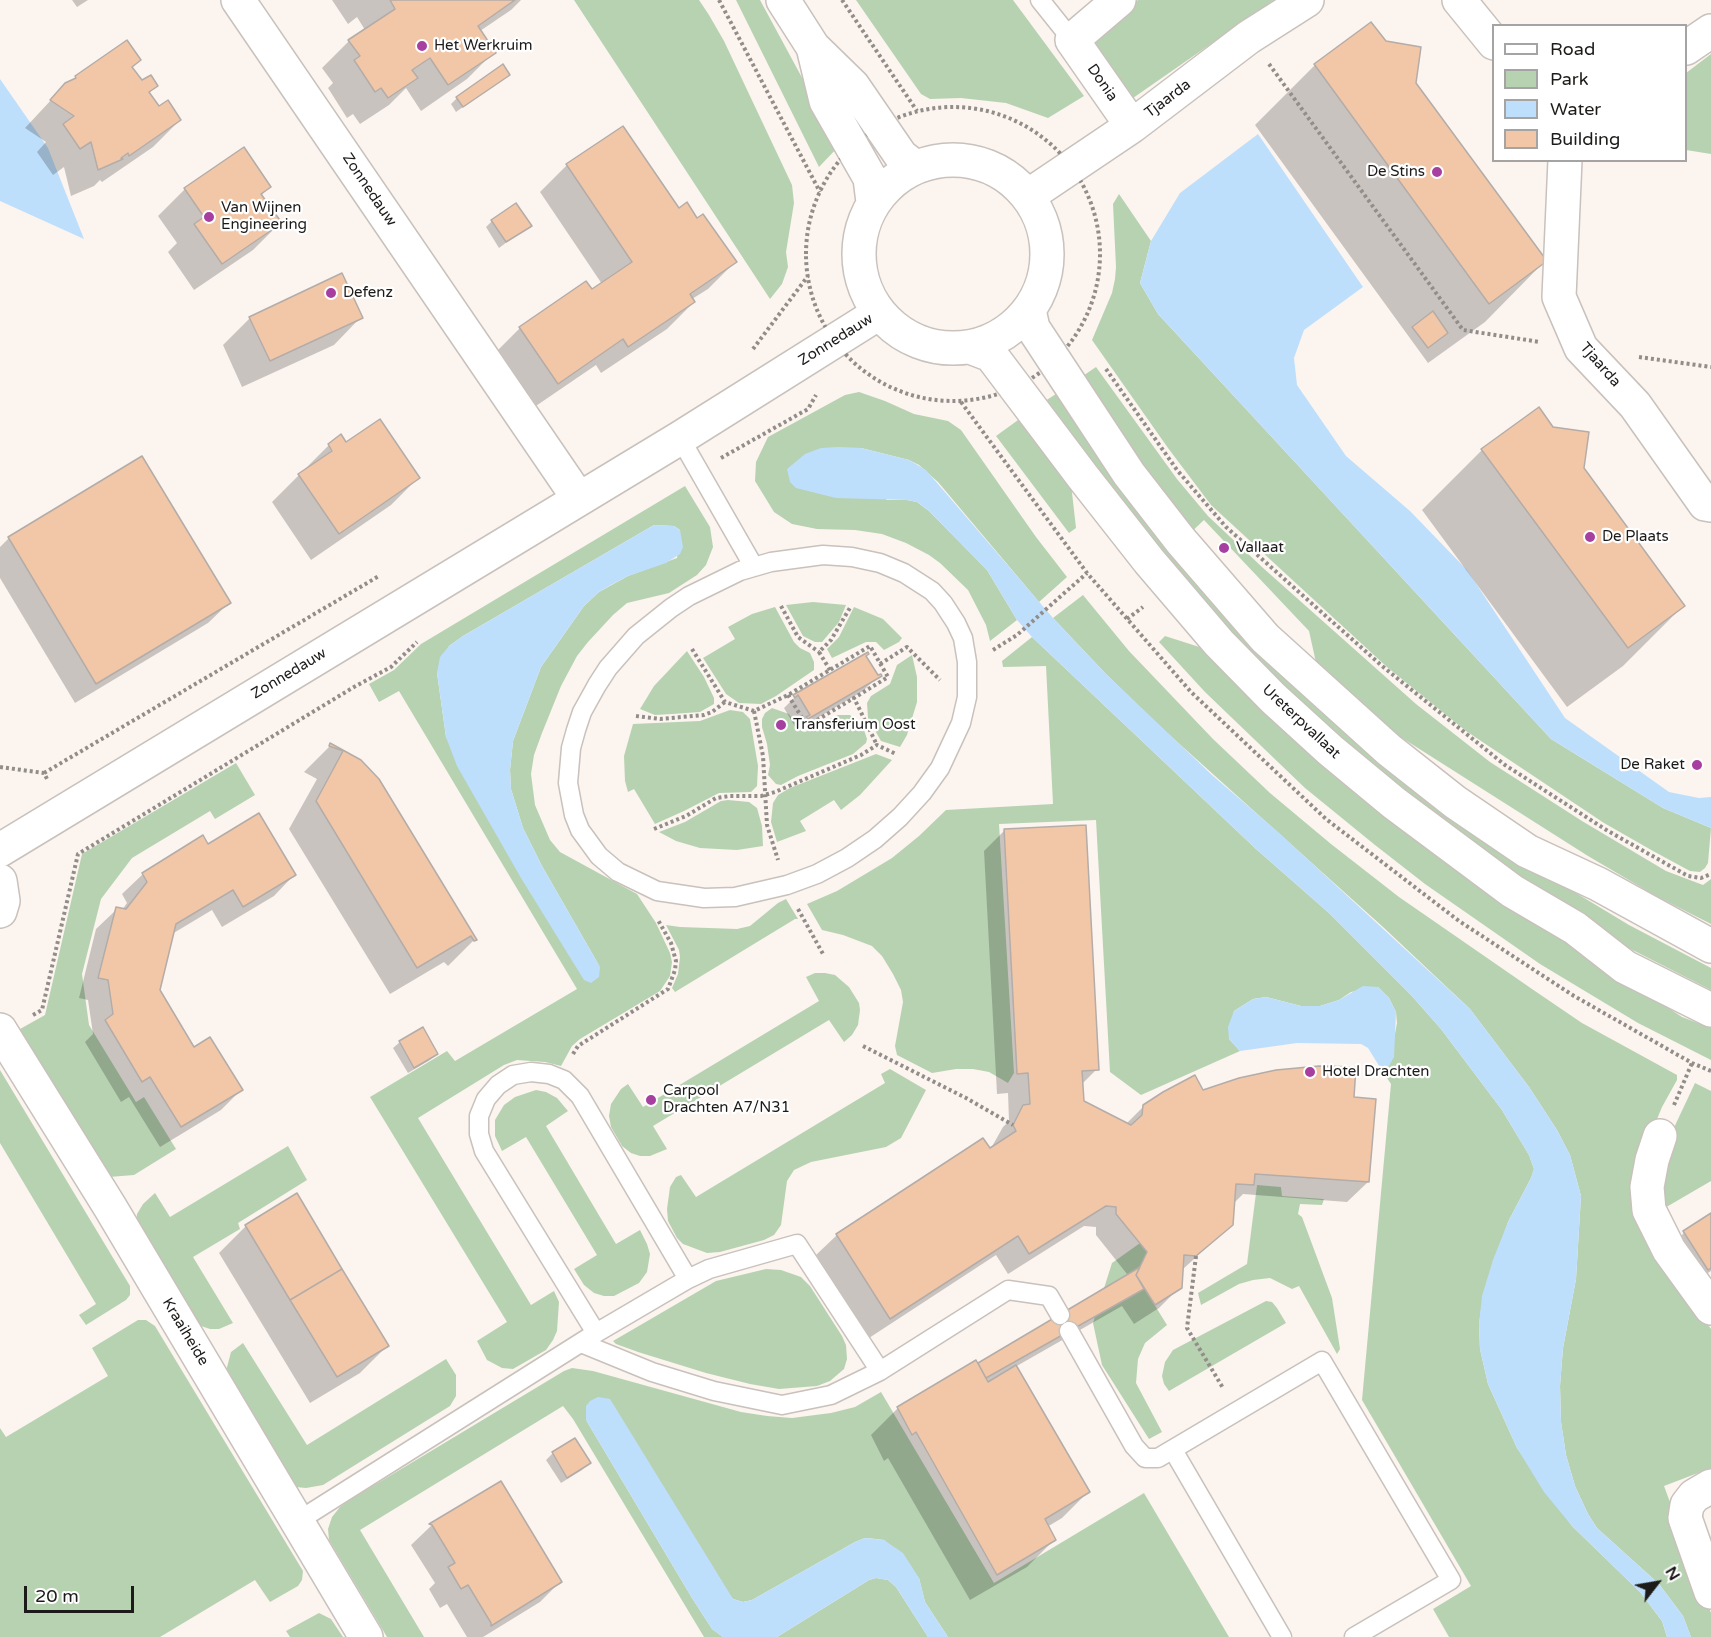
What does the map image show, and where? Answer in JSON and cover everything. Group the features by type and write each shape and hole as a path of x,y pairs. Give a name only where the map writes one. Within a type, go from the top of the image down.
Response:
{"street":[{"name":"Zonnedauw","path":"238,0 579,499"},
{"path":"783,0 813,47 853,86 901,156 915,167"},
{"path":"1072,40 1119,0"},
{"name":"Tjaarda","path":"1028,196 1132,126 1249,37 1307,0"},
{"path":"1459,0 1492,41"},
{"path":"1687,47 1711,30"},
{"name":"Donia","path":"1072,40 1132,126"},
{"path":"813,47 826,101 870,178 873,202"},
{"path":"939,160 964,160 988,166 1010,178 1028,196 1042,222 1048,253 1043,283 1029,310 1003,334 970,347 936,347 904,335 879,312 864,287 858,258 861,229 873,202 892,181 915,167 939,160"},
{"name":"Tjaarda","path":"1565,162 1559,297 1581,348 1635,405 1705,504 1711,505"},
{"path":"1029,310 1033,328 1129,474 1181,542 1265,638 1389,750 1455,802 1527,851 1598,884 1711,946"},
{"name":"Zonnedauw","path":"0,850 680,438 879,312"},
{"name":"Ureterpvallaat","path":"970,347 991,355 1083,477 1218,643 1330,750 1395,803 1512,891 1575,928 1625,967 1711,1010"},
{"path":"0,881 3,901 0,911"},
{"name":"Kraaiheide","path":"1,1032 110,1207 366,1637"},
{"path":"1660,1136 1649,1178 1649,1210 1669,1250 1711,1308"},
{"path":"1711,1486 1694,1496 1688,1505 1685,1518 1711,1592"}],"lane":[{"name":"Donia","path":"1040,0 1072,40"},
{"path":"680,438 754,567"},
{"path":"802,556 852,557 880,562 926,586 948,609 963,638 968,670 967,697 961,723 940,768 922,793 875,839 847,858 787,885 735,897 704,898 657,891 633,881 611,867 594,850 580,830 574,815 568,783 571,748 576,730 582,712 597,685 636,636 670,608 689,596 719,580 754,567 802,556"},
{"path":"688,1279 580,1096 564,1080 549,1074 531,1072 513,1076 498,1085 486,1099 480,1116 478,1134 484,1151 588,1338 652,1372 714,1391 782,1406 831,1395 880,1371 1008,1290 1049,1296 1060,1315"},
{"path":"298,1521 588,1338 688,1279 709,1269 797,1244 880,1371"},
{"path":"1069,1331 1134,1446 1145,1458 1158,1458 1173,1450 1322,1361 1451,1580 1354,1637"},
{"path":"1173,1450 1282,1637"}],"path":[{"path":"719,0 820,192"},
{"path":"842,0 917,111"},
{"path":"1249,37 1463,330 1711,367"},
{"path":"1047,141 1071,167 1089,201 1095,221 1099,245 1095,290 1078,330 1085,340"},
{"path":"1105,368 1177,470 1226,527 1382,666 1505,765 1608,831 1688,876 1701,878 1711,874"},
{"path":"698,471 808,409 820,390"},
{"path":"1017,635 1087,573"},
{"path":"781,606 798,637 819,652 830,670"},
{"path":"819,652 831,640 850,606"},
{"path":"1,1032 42,1010 78,854 354,687 391,667 415,643 425,637"},
{"path":"692,649 725,702 754,711 788,695 870,646 888,677 807,726 788,695"},
{"path":"880,664 907,647 943,683"},
{"path":"854,698 877,745 896,754"},
{"path":"636,716 660,718 704,715 725,702"},
{"path":"754,711 763,756 767,825 772,843"},
{"path":"654,829 686,816 716,798 765,795 861,755 877,745"},
{"path":"564,1080 578,1046 668,989 676,961 671,943 654,910 657,891"},
{"path":"810,931 823,954"},
{"path":"863,1046 966,1098 1013,1125"},
{"path":"1660,1136 1692,1063 1711,1071"},
{"path":"1196,1256 1187,1328 1210,1367"}],"green space":[{"path":"574,0 699,0 709,15 724,41 792,185 794,203 786,252 788,267 782,284 770,299"},
{"path":"736,0 760,0 839,146 819,167"},
{"path":"856,0 1013,0 1084,96 1048,118 1006,103 961,98 930,99 921,94"},
{"path":"1138,0 1274,0 1133,98 1091,41"},
{"path":"1711,54 1711,154 1687,150 1687,72"},
{"path":"1119,194 1151,241 1140,283 1158,314 1551,739 1663,808 1711,828 1708,863 1705,868 1700,872 1690,871 1604,823 1466,731 1387,667 1211,505 1092,340 1112,293 1115,279 1113,204"},
{"path":"1096,367 1177,479 1208,516 1262,567 1416,704 1490,762 1666,871 1703,885 1711,879 1711,924 1656,896 1588,856 1369,717 1319,676 1309,631 1204,520 1186,537 1077,380"},
{"path":"859,392 914,414 948,421 961,430 1067,577 1039,602 938,482 919,465 909,460 861,448 821,448 887,500 917,502 929,511 987,570 1017,620 990,641 986,625 968,590 929,555 882,534 855,530 817,529 792,524 774,512 755,481 756,462 768,437 845,395"},
{"path":"1059,392 1146,512 1533,867 1629,925 1711,968 1711,990 1613,940 1470,850 1248,661 1042,403"},
{"path":"1025,415 1070,475 1076,528 1069,533 996,436"},
{"path":"685,486 710,527 713,547 706,565 697,575 669,593 627,603 613,615 577,656 561,686 542,733 534,755 531,774 535,805 550,840 560,852 637,894 656,923 670,953 672,962 670,976 660,991 580,1039 572,1046 561,1066 545,1062 517,1060 504,1065 418,1118 531,1305 554,1291 559,1302 557,1331 553,1340 546,1350 513,1369 502,1368 487,1360 477,1341 507,1322 370,1097 447,1051 455,1061 577,989 399,691 379,702 369,684 394,670 421,644","holes":["654,525 674,526 680,530 677,558 628,576 599,592 584,606 541,667 513,741 511,789 523,828 600,967 446,737 437,673 449,646 463,636"]},
{"path":"1083,595 1129,651 1213,739 1270,793 1331,844 1399,897 1582,1023 1677,1075 1677,1080 1662,1107 1645,1148 1652,1245 1711,1329 1711,1468 1664,1486 1711,1613 1711,1637 1691,1637 1683,1616 1659,1584 1597,1528 1575,1486 1566,1455 1561,1422 1560,1386 1563,1348 1576,1279 1581,1196 1570,1155 1557,1130 1529,1087 1470,1009 1383,927 1155,722 1053,618"},
{"path":"813,602 846,605 839,622 822,642 815,642 803,636 786,605"},
{"path":"775,607 794,642 810,653 814,662 814,670 761,704 739,703 726,694 703,658 735,639 728,627 752,614"},
{"path":"854,607 883,619 902,638 884,650 876,642 866,642 832,658 827,649 839,637"},
{"path":"1165,636 1215,652 1644,992 1682,1017 1711,1028 1711,1060 1638,1023 1540,964 1425,884 1305,788 1205,692 1159,642"},
{"path":"1032,637 1256,849 1329,913 1411,995 1441,1029 1502,1110 1529,1155 1534,1169 1508,1222 1483,1296 1479,1324 1480,1349 1488,1384 1517,1448 1572,1526 1640,1592 1662,1621 1667,1637 1449,1637 1433,1609 1471,1586 1362,1400 1391,1084 1381,1069 1389,1066 1397,1023 1396,1012 1389,998 1378,987 1351,992 1339,1000 1320,1006 1301,1006 1266,997 1253,999 1234,1011 1229,1039 1240,1051 1141,1095 1110,1072 1096,820 999,824 1014,1073 1008,1083 989,1072 973,1069 932,1073 897,1055 895,1046 903,1002 901,990 893,974 882,956 872,946 822,930 807,904 837,891 892,858 946,810 1053,804 1046,666 1003,667 1002,661"},
{"path":"687,651 704,677 714,698 714,704 700,712 672,714 655,715 640,709 654,686"},
{"path":"912,655 917,677 917,702 907,735 900,747 881,741 868,718 867,703 871,696 890,684 897,665"},
{"path":"772,708 789,714 800,730 805,732 838,715 850,715 863,727 866,743 853,754 781,785 776,784 768,775 770,765 762,727 765,713"},
{"path":"730,710 743,712 750,719 758,766 757,786 751,792 719,793 655,824 634,789 628,792 625,781 624,756 633,724 700,721"},
{"path":"876,754 892,760 860,795 841,810 834,800 800,821 806,831 777,842 771,822 773,803 778,795 790,788"},
{"path":"236,763 255,795 215,819 210,811 132,858 101,899 82,974 89,1025 136,1102 144,1097 176,1149 134,1175 109,1177 20,1029 45,1015 82,854"},
{"path":"721,801 749,802 757,808 762,826 763,846 737,850 700,848 676,841 659,832 685,822"},
{"path":"786,899 798,919 675,992 672,988 678,974 680,957 679,950 666,925 737,929 750,926"},
{"path":"815,973 835,975 849,987 859,1003 858,1025 852,1035 844,1042 829,1020 653,1126 667,1149 650,1156 640,1156 622,1146 611,1127 609,1116 611,1104 621,1089 628,1084 643,1107 819,1001 806,977"},
{"path":"890,1069 926,1090 901,1138 886,1147 811,1162 794,1170 787,1181 781,1225 774,1235 764,1240 720,1252 707,1253 683,1244 677,1238 668,1221 667,1209 670,1187 676,1177 681,1175 696,1197 885,1083 881,1074"},
{"path":"0,1070 130,1286 130,1295 126,1300 86,1325 79,1315 96,1304 0,1143"},
{"path":"1695,1083 1711,1091 1711,1181 1663,1209 1662,1192 1671,1134"},
{"path":"536,1090 557,1098 568,1111 546,1126 616,1244 640,1230 647,1244 650,1254 647,1272 639,1283 614,1296 594,1293 584,1285 574,1269 597,1255 526,1137 502,1151 495,1136 495,1120 504,1105 515,1097"},
{"path":"288,1146 307,1180 238,1223 240,1229 193,1257 233,1323 219,1329 201,1326 136,1223 137,1214 143,1204 155,1193 170,1217"},
{"path":"1257,1185 1281,1187 1282,1196 1324,1199 1322,1205 1300,1204 1298,1214 1302,1217 1332,1298 1340,1349 1337,1354 1299,1286 1292,1289 1270,1278 1253,1280 1239,1284 1201,1305 1198,1293 1247,1264"},
{"path":"1140,1243 1147,1252 1136,1275 1167,1325 1145,1343 1138,1359 1136,1383 1162,1432 1149,1439 1102,1365 1093,1323 1112,1263"},
{"path":"766,1269 781,1270 801,1277 810,1286 842,1336 846,1345 847,1359 844,1369 830,1381 817,1386 779,1389 750,1384 638,1352 613,1341 716,1281"},
{"path":"1266,1301 1272,1302 1286,1323 1169,1391 1162,1376 1165,1362 1173,1350"},
{"path":"138,1320 146,1320 155,1326 303,1571 302,1580 298,1586 270,1602 255,1580 160,1637 0,1637 0,1428 6,1437 108,1376 92,1348"},
{"path":"243,1343 307,1445 446,1359 456,1375 456,1396 450,1406 323,1485 296,1487 226,1371 231,1352"},
{"path":"572,1368 593,1371 741,1412 792,1418 855,1407 881,1392 994,1583 1144,1493 1229,1637 948,1637 925,1602 919,1578 884,1540 865,1538 752,1600 743,1602 733,1599 586,1420 692,1598 712,1629 723,1637 704,1637 563,1406 360,1530 424,1637 387,1637 329,1540 328,1529 332,1517 340,1507 353,1498"},
{"path":"876,1578 888,1580 896,1587 928,1637 777,1637 869,1580"},
{"path":"319,1613 331,1619 343,1637 290,1637 286,1631"}],"water":[{"path":"0,79 48,148 84,239 0,201"},
{"path":"1258,134 1363,287 1304,330 1294,358 1297,385 1346,456 1410,511 1467,570 1565,718 1669,792 1699,798 1711,797 1711,828 1663,808 1551,739 1158,314 1140,283 1151,241 1180,193"},
{"path":"821,448 861,448 909,460 926,470 1053,618 1105,673 1212,775 1277,831 1470,1009 1529,1087 1570,1155 1581,1196 1576,1279 1563,1348 1560,1386 1561,1422 1566,1455 1575,1486 1597,1528 1659,1584 1683,1616 1691,1637 1667,1637 1662,1621 1640,1592 1572,1526 1544,1492 1517,1448 1488,1384 1480,1349 1479,1324 1482,1296 1508,1222 1534,1169 1529,1155 1502,1110 1441,1029 1411,995 1329,913 1256,849 1032,637 1017,620 987,570 929,511 917,502 836,498 796,488 790,482 787,469 805,454"},
{"path":"654,525 674,526 680,530 683,547 680,554 666,563 628,576 611,585 599,592 584,606 541,667 513,741 511,789 523,828 600,967 599,977 591,983 584,980 521,878 457,766 446,737 437,673 440,657 449,646 463,636"},
{"path":"1363,986 1378,987 1389,998 1396,1012 1394,1057 1389,1066 1381,1069 1368,1048 1361,1044 1297,1043 1240,1051 1229,1039 1228,1027 1234,1011 1253,999 1266,997 1301,1006 1320,1006 1339,1000"},
{"path":"598,1397 610,1399 733,1599 743,1602 752,1600 865,1538 884,1540 903,1553 919,1578 925,1602 948,1637 928,1637 896,1587 888,1580 876,1578 869,1580 777,1637 723,1637 712,1629 692,1598 586,1420 586,1406"}],"building":[{"name":"Het Werkruim","path":"390,0 515,0 478,26 496,53 448,85 430,58 412,70 418,78 388,98 381,88 375,92 354,60 360,56 348,40 395,9"},
{"name":"De Stins","path":"1371,22 1386,41 1421,47 1416,83 1547,261 1489,304 1314,64"},
{"path":"127,40 141,60 132,67 142,80 151,75 158,86 149,92 159,106 168,100 181,120 129,156 128,153 121,158 123,159 98,170 91,142 80,149 63,124 74,116 50,100 65,83 76,78 75,76"},
{"path":"503,64 510,75 463,107 456,97"},
{"path":"623,126 679,208 687,202 697,218 703,214 737,262 690,294 695,302 628,347 623,339 558,384 519,327 586,281 592,289 632,262 566,164"},
{"path":"244,147 271,187 261,194 282,223 222,264 194,224 204,217 184,188"},
{"path":"516,203 532,226 506,242 491,220"},
{"path":"342,273 363,318 270,361 249,317"},
{"path":"1433,311 1448,333 1428,348 1412,327"},
{"name":"De Plaats","path":"1539,407 1553,427 1589,432 1584,468 1685,606 1628,648 1481,449"},
{"path":"380,419 420,478 339,534 298,474 332,451 328,444 341,434 346,442"},
{"path":"142,456 231,603 96,684 8,537"},
{"path":"868,652 866,656 878,675 882,676 808,719 806,717 810,715 798,695 795,698 793,695"},
{"path":"330,743 361,760 379,779 477,940 474,941 471,936 417,968 316,801 343,751 329,746"},
{"path":"259,813 296,875 243,907 233,890 176,924 160,990 194,1047 210,1037 243,1090 181,1127 150,1077 142,1082 105,1020 113,1014 108,980 98,978 116,907 126,909 147,882 142,873 203,835 208,844"},
{"name":"Hotel Drachten","path":"1086,825 1099,1070 1082,1071 1084,1101 1131,1125 1142,1115 1143,1105 1195,1075 1203,1090 1239,1078 1276,1070 1319,1066 1356,1067 1354,1097 1376,1099 1369,1182 1255,1174 1254,1185 1236,1184 1233,1225 1196,1256 1184,1255 1182,1288 1155,1305 1136,1275 1147,1252 1116,1214 1116,1207 1106,1206 1029,1254 1018,1236 890,1319 836,1234 983,1138 990,1148 1016,1131 1013,1125 1023,1105 1030,1104 1028,1073 1017,1074 1004,829"},
{"path":"423,1027 438,1054 414,1068 399,1041"},
{"path":"297,1193 342,1269 290,1300 245,1225"},
{"path":"1711,1213 1711,1268 1708,1270 1683,1231"},
{"path":"1140,1267 1136,1275 1144,1289 986,1378 978,1363"},
{"path":"342,1269 389,1346 337,1377 290,1300"},
{"path":"976,1360 988,1382 1016,1365 1090,1492 1045,1519 1056,1540 997,1575 916,1432 912,1435 897,1407"},
{"path":"575,1438 591,1463 567,1478 552,1452"},
{"path":"501,1481 562,1582 491,1626 468,1585 461,1589 448,1567 455,1563 432,1525 429,1524"}],"place":[{"name":"Het Werkruim","path":"422,46"},
{"name":"De Stins","path":"1437,172"},
{"name":"Van Wijnen Engineering","path":"209,217"},
{"name":"Defenz","path":"331,293"},
{"name":"De Plaats","path":"1590,537"},
{"name":"Vallaat","path":"1224,548"},
{"name":"Transferium Oost","path":"781,725"},
{"name":"De Raket","path":"1697,765"},
{"name":"Hotel Drachten","path":"1310,1072"},
{"name":"Carpool Drachten A7/N31","path":"651,1100"}]}
